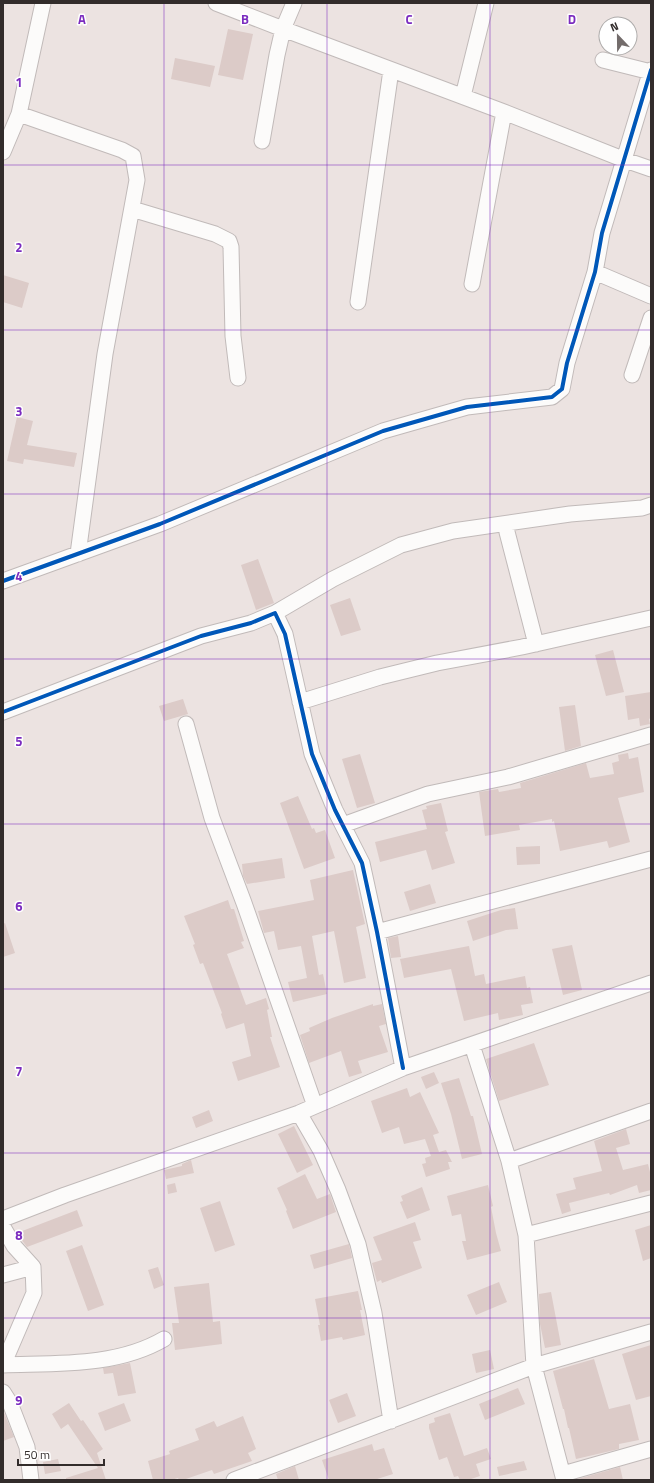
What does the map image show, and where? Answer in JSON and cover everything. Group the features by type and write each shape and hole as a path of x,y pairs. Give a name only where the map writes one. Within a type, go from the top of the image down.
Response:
{"street":[{"path":"3,152 19,114 43,3"},
{"path":"216,3 463,96 624,160 651,169"},
{"path":"262,141 277,54 283,29 294,3"},
{"path":"463,96 486,3"},
{"path":"3,581 160,524 383,431 467,407 552,397 562,389 567,363 595,272 602,233 651,71 603,60"},
{"path":"358,302 391,70"},
{"path":"472,284 504,112"},
{"path":"19,114 122,150 133,156 137,180 105,354 78,554"},
{"path":"132,209 215,234 229,241 231,247 234,336 238,378"},
{"path":"595,272 651,296"},
{"path":"632,375 651,318"},
{"path":"3,712 202,636 251,623 275,613 333,579 401,545 453,531 570,514 642,508 651,505"},
{"path":"507,532 536,644"},
{"path":"275,613 285,634 312,754 343,825 362,863 403,1068"},
{"path":"300,702 380,677 436,663 536,644 651,618"},
{"path":"186,724 212,818 315,1106"},
{"path":"343,825 428,794 508,778 651,735"},
{"path":"377,932 651,859"},
{"path":"3,1219 299,1113 403,1068 651,983"},
{"path":"472,1045 509,1161 526,1236 534,1366 564,1477 651,1449"},
{"path":"509,1161 651,1111"},
{"path":"299,1113 338,1190 358,1244 374,1313 391,1421"},
{"path":"526,1236 651,1203"},
{"path":"3,1227 14,1246 32,1267 34,1293 3,1365 82,1361 108,1358 139,1352 164,1340"},
{"path":"3,1275 32,1267"},
{"path":"234,1480 269,1474 391,1421 534,1366 651,1332"},
{"path":"3,1392 10,1403 27,1447 31,1480"}],"building":[{"path":"228,29 253,34 243,80 218,75"},
{"path":"175,58 215,66 210,87 171,79"},
{"path":"3,275 29,283 22,308 3,302"},
{"path":"17,417 33,421 27,445 77,453 74,467 24,459 23,464 7,461"},
{"path":"258,559 274,603 256,610 241,565"},
{"path":"350,598 361,630 341,636 330,605"},
{"path":"613,650 624,692 606,696 595,655"},
{"path":"651,692 650,724 640,726 639,718 628,720 625,696"},
{"path":"183,699 188,714 164,721 159,706"},
{"path":"575,705 581,746 565,751 559,707"},
{"path":"628,753 629,759 638,757 644,792 618,798 630,842 609,848 607,841 560,851 554,821 552,822 552,819 519,825 520,830 485,836 479,792 498,789 499,792 521,788 520,783 586,763 590,778 614,774 612,763 619,761 618,755"},
{"path":"360,754 375,803 357,808 342,759"},
{"path":"298,796 312,829 314,828 316,833 325,830 335,858 304,869 280,803"},
{"path":"441,803 448,831 445,832 455,863 432,870 426,850 380,862 375,842 427,829 422,810 427,809 426,806"},
{"path":"540,846 540,864 517,865 516,847"},
{"path":"282,858 285,878 247,884 243,876 242,864"},
{"path":"353,870 365,924 356,927 366,978 344,983 334,931 312,936 319,975 323,974 327,994 293,1002 288,982 307,978 301,946 278,950 274,931 264,933 258,911 314,900 310,880"},
{"path":"430,884 436,903 410,911 404,892"},
{"path":"228,900 231,909 234,909 244,941 241,942 244,948 227,954 246,1005 266,998 269,1009 267,1010 272,1037 270,1037 280,1067 238,1081 232,1062 251,1056 244,1023 226,1029 221,1014 222,1013 203,963 200,964 193,945 195,944 184,916"},
{"path":"515,908 518,929 506,930 473,941 467,921 501,910"},
{"path":"5,923 15,953 3,957 3,924"},
{"path":"398,936 401,957 391,958 388,938"},
{"path":"572,945 582,990 563,995 552,949"},
{"path":"469,946 475,976 484,974 486,984 525,976 527,988 530,987 533,1003 521,1005 523,1015 499,1020 498,1013 464,1021 451,969 404,978 400,959"},
{"path":"373,1004 373,1006 382,1004 386,1024 379,1026 388,1052 358,1061 362,1073 349,1077 341,1051 309,1063 300,1035 310,1031 309,1028 332,1018"},
{"path":"534,1043 549,1085 499,1101 486,1059"},
{"path":"434,1072 439,1083 426,1089 421,1077"},
{"path":"459,1078 471,1116 473,1116 482,1154 462,1159 451,1114 441,1083"},
{"path":"407,1088 410,1097 420,1092 439,1133 433,1135 439,1152 446,1150 452,1162 448,1162 450,1169 426,1177 422,1164 426,1163 425,1158 431,1156 425,1139 404,1144 399,1127 382,1133 371,1101"},
{"path":"209,1110 213,1121 196,1128 192,1117"},
{"path":"294,1126 313,1165 297,1173 278,1134"},
{"path":"626,1129 630,1144 616,1148 623,1170 648,1164 651,1176 651,1190 639,1193 637,1185 610,1195 609,1193 569,1203 571,1211 562,1214 556,1194 576,1189 573,1178 602,1171 594,1141"},
{"path":"191,1160 194,1173 166,1179 164,1170 182,1166 182,1164"},
{"path":"305,1174 317,1199 330,1194 336,1212 293,1229 286,1211 287,1210 277,1188"},
{"path":"175,1183 177,1192 168,1194 167,1185"},
{"path":"488,1185 493,1206 491,1207 496,1233 501,1251 467,1260 462,1241 466,1241 461,1214 452,1216 447,1196"},
{"path":"422,1187 430,1210 407,1219 400,1202 403,1201 401,1196"},
{"path":"220,1201 235,1245 215,1252 200,1208"},
{"path":"77,1210 83,1226 27,1247 17,1233"},
{"path":"415,1222 421,1240 413,1242 422,1268 382,1283 381,1280 377,1282 372,1263 382,1260 373,1237"},
{"path":"651,1225 651,1258 643,1261 635,1230"},
{"path":"349,1244 352,1258 314,1269 310,1255"},
{"path":"82,1245 104,1305 88,1311 66,1251"},
{"path":"158,1267 164,1285 154,1289 148,1270"},
{"path":"499,1282 507,1302 476,1315 467,1295"},
{"path":"209,1283 213,1322 220,1321 222,1344 175,1350 172,1323 179,1323 174,1287"},
{"path":"358,1291 365,1335 343,1340 342,1337 321,1341 318,1325 320,1325 315,1299"},
{"path":"551,1292 561,1345 545,1348 540,1324 539,1294"},
{"path":"651,1345 651,1396 636,1400 622,1354"},
{"path":"490,1350 494,1369 476,1373 472,1354"},
{"path":"594,1359 609,1409 630,1404 639,1440 619,1444 619,1449 576,1459 553,1371"},
{"path":"130,1363 136,1393 118,1396 113,1373 104,1374 103,1368"},
{"path":"518,1388 525,1404 485,1420 479,1404"},
{"path":"347,1393 356,1416 338,1423 329,1400"},
{"path":"69,1403 103,1449 97,1453 106,1480 66,1480 66,1478 98,1468 68,1424 61,1429 52,1414"},
{"path":"124,1403 131,1421 105,1431 98,1413"},
{"path":"3,1410 14,1437 3,1441"},
{"path":"450,1413 464,1456 487,1448 491,1459 476,1464 480,1476 468,1480 460,1480 458,1476 454,1477 447,1457 439,1460 429,1424 435,1422 434,1418"},
{"path":"243,1416 256,1449 248,1453 252,1461 214,1474 212,1470 183,1480 179,1480 178,1478 171,1480 153,1480 148,1461 170,1454 169,1451 199,1440 195,1429 214,1421 217,1427"},
{"path":"372,1444 374,1451 384,1448 393,1474 374,1480 329,1480 322,1460"},
{"path":"58,1459 61,1471 45,1474 43,1462"},
{"path":"524,1461 527,1470 499,1476 497,1467"},
{"path":"295,1466 299,1480 278,1480 276,1474"},
{"path":"620,1467 623,1480 578,1479"}],"cycle path":[{"path":"3,581 160,524 383,431 467,407 552,397 562,389 567,363 595,272 602,233 651,70"},
{"path":"3,712 201,636 251,623 275,613 285,634 312,754 335,810 362,863 403,1068"}]}
